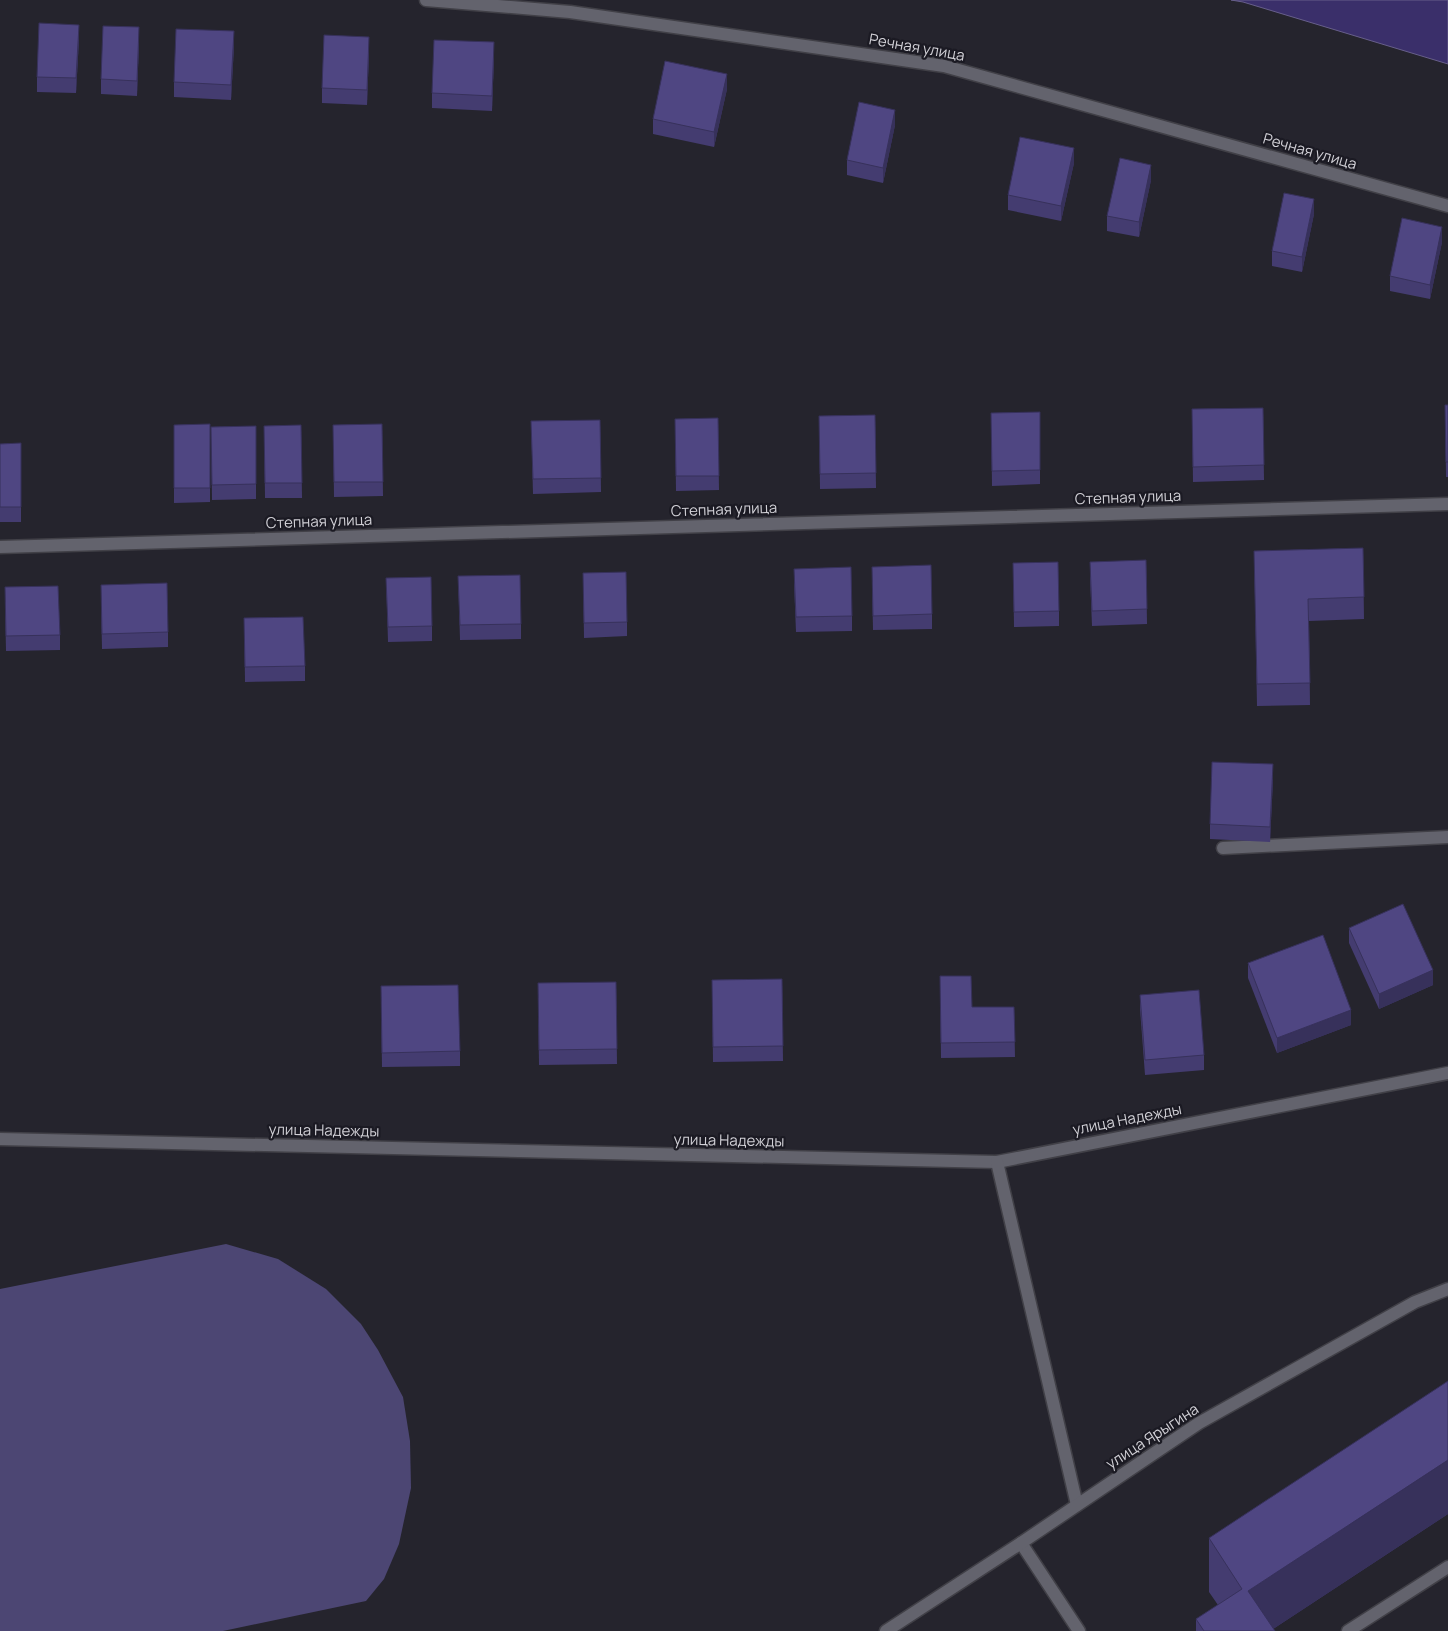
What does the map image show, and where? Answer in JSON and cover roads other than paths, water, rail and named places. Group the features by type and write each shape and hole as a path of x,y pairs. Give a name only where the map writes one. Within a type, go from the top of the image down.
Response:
{"street":[{"name":"Речная улица","path":"426,0 570,12 944,66 1448,206"},
{"name":"Степная улица","path":"0,547 1448,504"},
{"path":"1223,848 1448,837"},
{"name":"улица Надежды","path":"0,1139 997,1162 1448,1073"},
{"path":"997,1162 1077,1505"},
{"name":"улица Ярыгина","path":"886,1631 1199,1423 1415,1302 1448,1289"},
{"path":"1021,1543 1079,1631"},
{"path":"1348,1631 1448,1566"}]}
